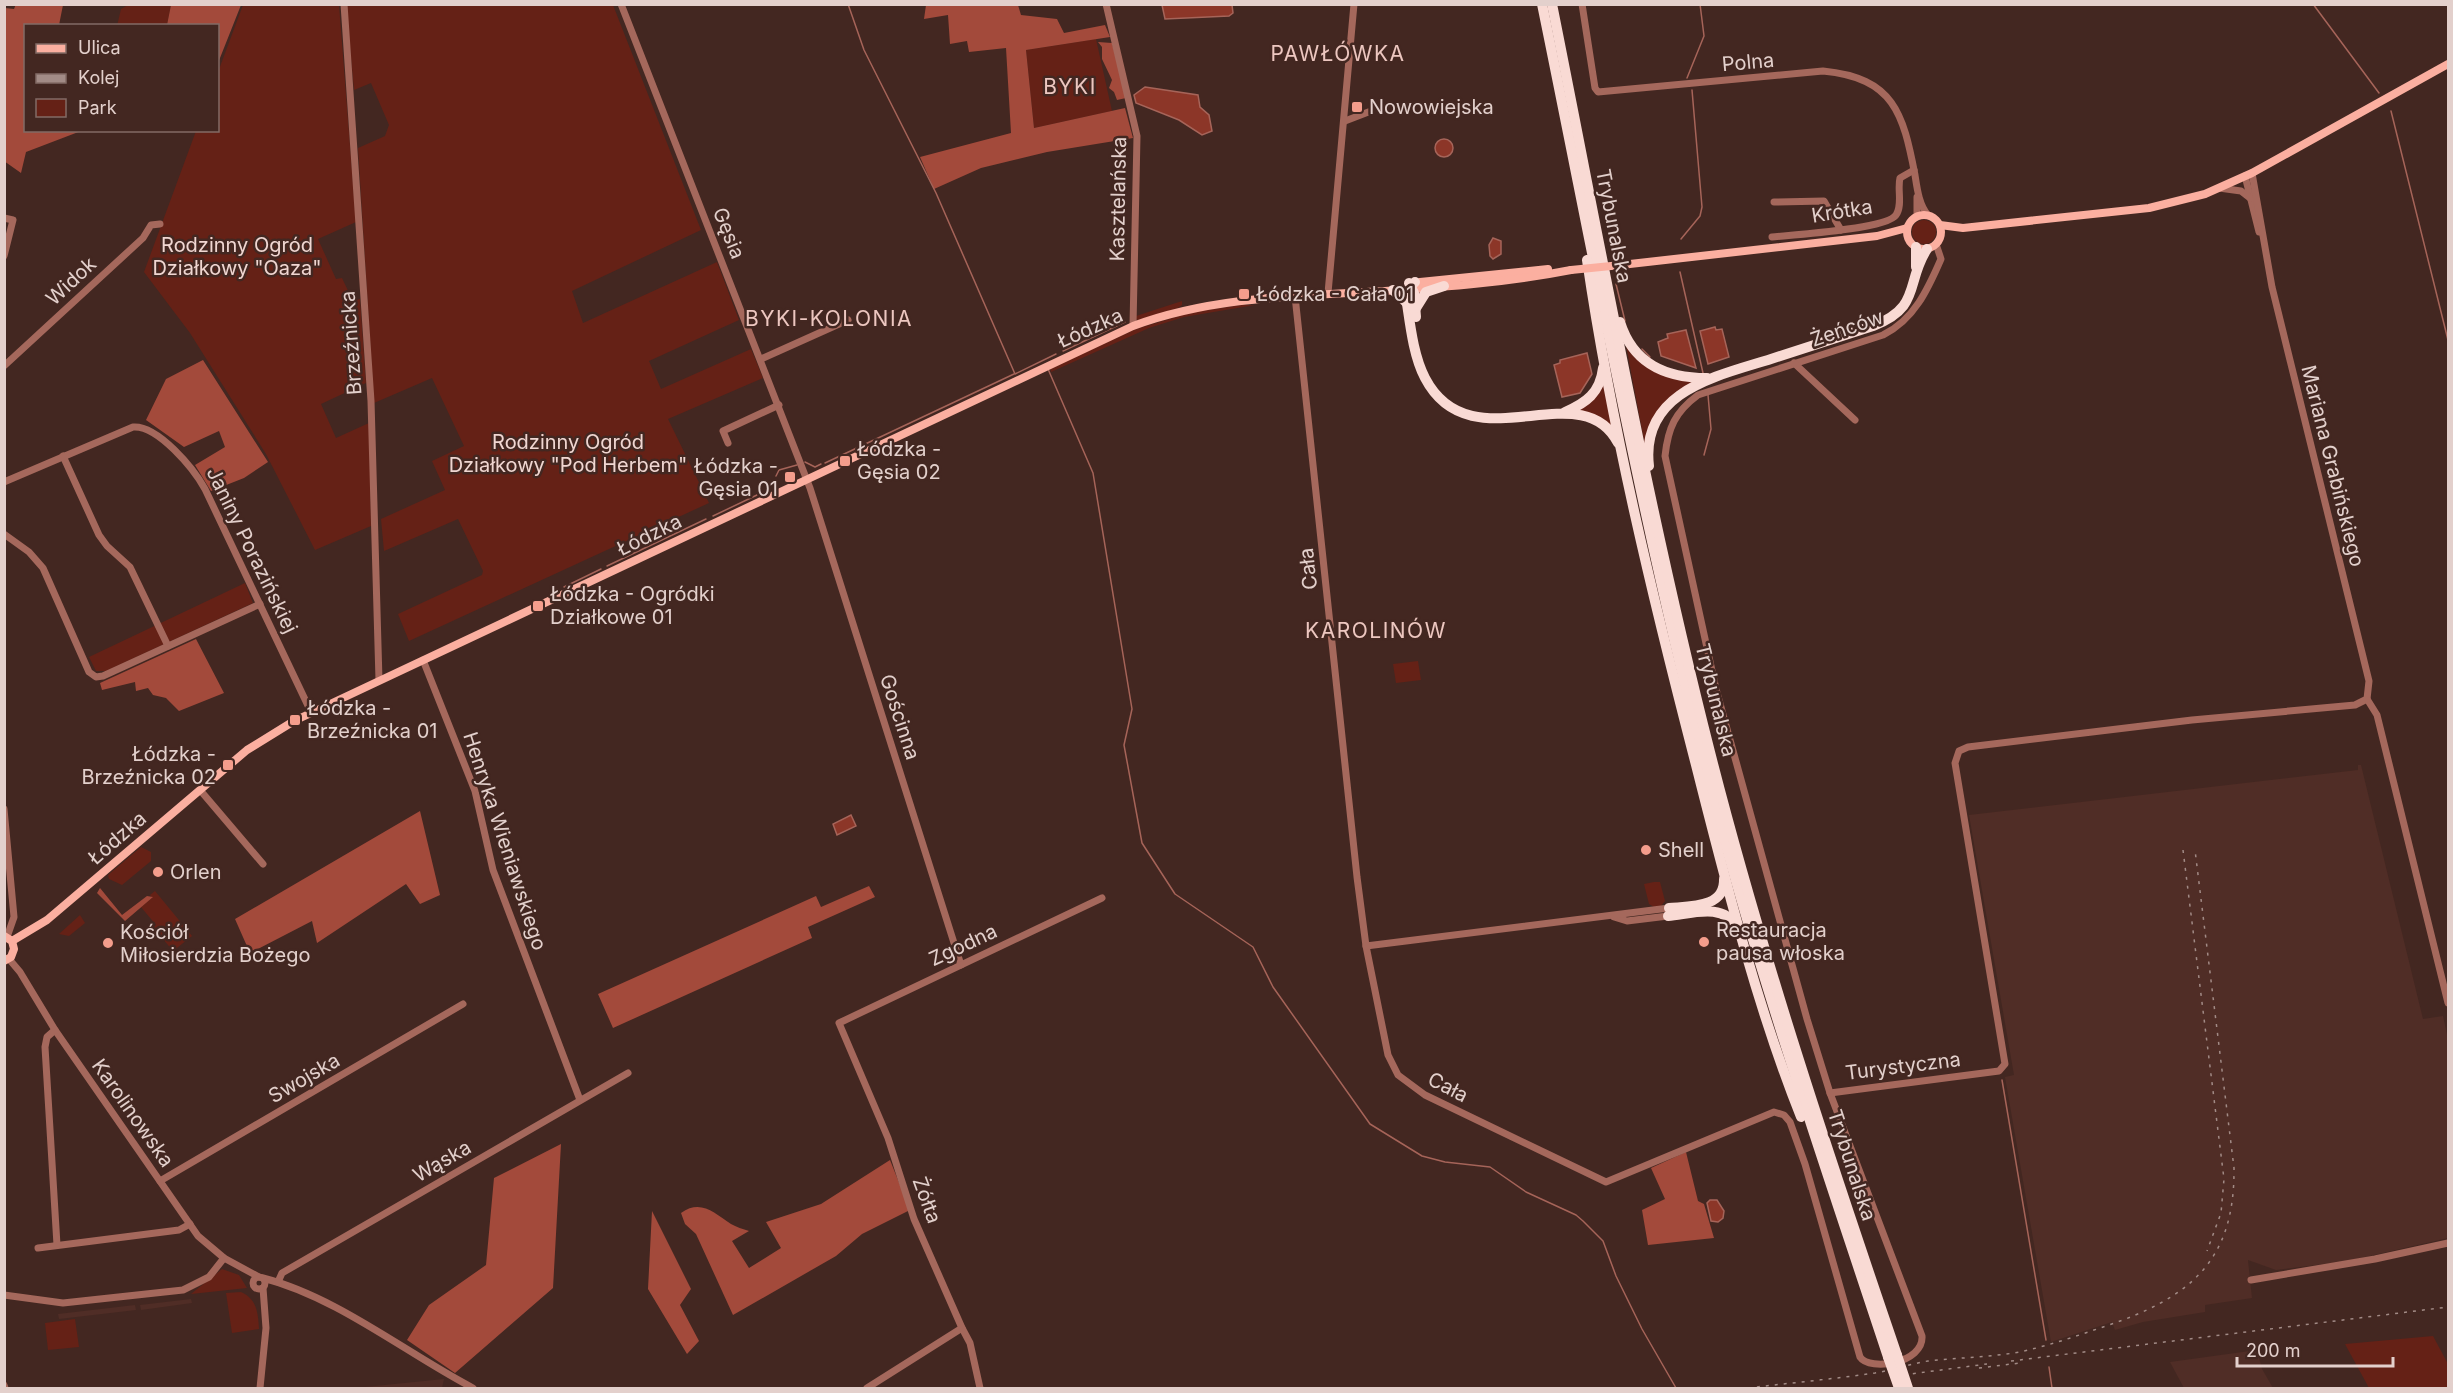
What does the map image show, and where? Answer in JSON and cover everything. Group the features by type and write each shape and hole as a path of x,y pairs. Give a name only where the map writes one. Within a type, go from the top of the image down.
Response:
{"highway":[{"name":"Trybunalska","path":"1542,4 1649,530 1687,695 1758,955 1825,1170 1893,1356 1908,1389"},
{"name":"Trybunalska","path":"1552,4 1652,502 1696,694 1751,904 1812,1105 1893,1356 1899,1389"},
{"path":"1580,191 1587,263 1603,352 1628,478 1670,661 1724,870 1786,1080 1825,1170"},
{"path":"1652,502 1649,446 1657,420 1677,397 1708,378 1882,323 1905,306 1926,246"},
{"path":"1605,273 1623,330 1638,355 1653,367 1670,375 1708,378"},
{"path":"1411,285 1411,307 1421,358 1438,388 1455,408 1475,416 1496,419 1562,413 1588,416 1607,427 1617,442 1628,478"},
{"path":"1411,307 1424,294 1444,286"},
{"path":"1393,290 1411,307"},
{"path":"1562,413 1583,404 1596,391 1602,377 1603,352"},
{"path":"1668,912 1716,900 1723,888 1724,870"},
{"path":"1668,912 1720,912 1733,920 1743,938"}],"main road":[{"path":"1963,228 1941,236 1926,246 1908,233 1917,216 1928,215 1940,225 1963,228 2149,208 2219,188 2248,175 2448,64"},
{"path":"1940,225 1941,236"},
{"name":"Łódzka","path":"1357,290 1393,290 1411,285 1444,286 1908,233"},
{"name":"Łódzka","path":"9,940 47,920 247,750 311,712 806,476 1133,326 1168,314 1202,307 1536,270 1571,270"},
{"path":"7,960 9,940"}],"street":[{"name":"Brzeźnicka","path":"344,4 370,392 379,680"},
{"name":"Gęsia","path":"621,4 806,476"},
{"name":"Kasztelańska","path":"1106,4 1137,135 1133,326"},
{"path":"1328,293 1354,4"},
{"name":"Polna","path":"1582,4 1595,88 1598,92 1823,71 1849,74 1869,82 1893,106 1904,128 1917,189 1917,216"},
{"path":"1345,121 1371,111"},
{"name":"Krótka","path":"1772,237 1841,230 1894,218 1899,210 1900,178 1914,170"},
{"name":"Mariana Grabińskiego","path":"2248,175 2250,198 2369,681 2367,699 2378,715 2448,1003"},
{"name":"Mariana Grabińskiego","path":"2248,175 2261,216 2262,240"},
{"path":"2219,188 2241,191 2250,198"},
{"name":"Polna","path":"1917,189 1928,215"},
{"path":"1774,202 1824,201 1841,230"},
{"path":"4,218 13,220 4,256"},
{"name":"Widok","path":"4,366 143,238 151,225 160,224"},
{"name":"Żeńców","path":"1855,420 1794,363 1883,335 1903,323 1914,311 1941,259 1926,246"},
{"name":"Cała","path":"1295,296 1366,946 1388,1055 1403,1080 1425,1095 1606,1182"},
{"path":"761,359 848,320"},
{"path":"1794,363 1698,395 1683,406 1674,419 1668,434 1665,456 1716,689 1807,1019 1830,1093"},
{"path":"728,443 723,431 779,405"},
{"name":"Janiny Porazińskiej","path":"63,456 121,430 136,426 146,429 178,453 194,469 311,712"},
{"path":"4,482 63,456 99,534 107,546 130,567 168,646"},
{"name":"Gościnna","path":"806,476 962,964"},
{"path":"4,534 29,552 43,568 92,674 103,676 260,604"},
{"name":"Henryka Wieniawskiego","path":"423,660 473,785 494,870 580,1100"},
{"name":"Turystyczna","path":"1606,1182 1774,1112 1780,1112 1790,1122 1805,1164 1860,1357 1864,1362 1876,1365 1911,1357 1922,1347 1922,1336 1830,1093 1999,1071 2005,1064 1955,763 1959,751 1968,747 2192,720 2355,705 2367,699"},
{"path":"200,790 263,864"},
{"path":"4,809 14,917 9,940"},
{"name":"Zgodna","path":"839,1023 1102,898"},
{"path":"1366,946 1668,912"},
{"name":"Karolinowska","path":"7,960 22,975 56,1030 190,1224 206,1244 245,1272 259,1286"},
{"name":"Swojska","path":"160,1181 463,1004"},
{"name":"Żółta","path":"839,1023 888,1138 914,1219 970,1343 980,1389"},
{"path":"56,1030 47,1037 45,1047 57,1245"},
{"name":"Wąska","path":"278,1282 282,1273 627,1073"},
{"path":"38,1248 180,1230 190,1224"},
{"path":"2251,1280 2375,1259 2448,1243"},
{"path":"4,1295 63,1303 187,1289 209,1277 224,1258"},
{"name":"Karolinowska","path":"245,1272 278,1282 374,1328 473,1389"},
{"path":"260,1389 266,1328 259,1286 261,1277"},
{"path":"259,1286 278,1282"},
{"path":"867,1389 962,1328"}],"shaded area":[{"path":"16,4 63,5 59,24 24,24 24,132 78,132 26,152 21,173 4,161 5,8 14,9"},
{"path":"171,5 241,5 219,60 219,24 167,24"},
{"path":"926,5 1018,5 1021,15 1057,19 1064,33 1105,25 1110,37 1026,50 1034,128 1125,108 1133,138 1047,152 981,168 934,189 920,157 1011,133 1006,48 969,52 967,41 950,44 948,15 924,19"},
{"path":"1162,5 1232,5 1233,13 1229,16 1165,19"},
{"path":"1098,42 1112,43 1126,98 1117,100 1114,92 1109,88 1112,80 1102,59 1102,47"},
{"path":"1145,87 1198,95 1200,107 1209,115 1212,131 1202,135 1179,120 1136,103 1134,95"},
{"path":"1444,139 1450,142 1453,148 1450,154 1444,157 1438,154 1435,148 1438,142"},
{"path":"1493,238 1501,241 1501,254 1493,259 1490,256 1489,245"},
{"path":"1715,327 1716,330 1722,329 1729,357 1708,364 1700,331"},
{"path":"1686,330 1696,368 1661,356 1658,342 1668,338 1667,334"},
{"path":"1587,353 1592,374 1580,393 1562,397 1554,365 1560,363 1560,360"},
{"path":"203,360 268,462 244,478 211,491 195,465 225,447 219,431 184,447 146,420 166,379"},
{"path":"196,639 224,693 179,711 166,698 153,695 148,688 136,691 135,682 102,690 100,683"},
{"path":"2358,765 2361,765 2423,1019 2443,1016 2448,1039 2448,1238 2348,1261 2276,1270 2248,1260 2252,1298 2205,1305 2205,1312 2143,1322 2115,1330 2112,1322 2051,1342 2005,1077 2014,1075 1969,815 2358,770"},
{"path":"420,811 440,895 420,904 406,884 317,943 312,921 250,953 235,919"},
{"path":"851,815 856,826 837,835 833,824"},
{"path":"869,886 875,897 808,927 812,938 613,1028 598,994 816,896 821,907"},
{"path":"100,888 122,915 147,896 153,897 125,921 97,893"},
{"path":"561,1144 553,1288 455,1373 407,1340 429,1305 486,1265 494,1178"},
{"path":"1686,1152 1698,1201 1704,1204 1714,1238 1648,1245 1642,1210 1665,1199 1651,1168"},
{"path":"890,1160 910,1210 862,1234 836,1256 733,1315 696,1234 685,1224 681,1213 688,1209 701,1207 749,1231 732,1241 749,1268 781,1248 766,1222 821,1204"},
{"path":"1710,1200 1717,1200 1724,1211 1723,1218 1718,1222 1711,1221 1707,1203"},
{"path":"652,1211 691,1289 680,1305 699,1341 687,1354 648,1289"},
{"path":"191,1299 192,1303 141,1310 140,1305"},
{"path":"135,1305 136,1310 59,1319 58,1314"},
{"path":"2257,1350 2262,1369 2273,1388 2184,1388 2170,1362"},
{"path":"444,1379 442,1388 355,1388"}],"green space":[{"path":"128,5 171,5 167,24 117,24 121,9"},
{"name":"Rodzinny Ogród Działkowy \"Oaza\"","path":"243,5 339,5 356,222 318,239 336,279 342,278 353,301 360,299 366,383 321,404 336,438 369,423 371,526 315,550 266,454 190,333 144,272 196,132 219,132 219,69"},
{"name":"Rodzinny Ogród Działkowy \"Pod Herbem\"","path":"346,5 613,5 701,230 572,291 583,323 717,262 739,320 649,361 661,389 751,349 763,378 668,419 709,503 409,641 398,614 482,575 483,571 458,519 384,551 381,519 445,490 432,461 464,446 432,378 374,403 358,148 385,136 389,125 371,83 354,90"},
{"path":"1096,39 1112,111 1034,128 1026,50"},
{"path":"1919,220 1929,220 1936,227 1936,237 1929,244 1919,244 1912,237 1912,227"},
{"path":"1182,301 1182,305 1178,308 1138,320 1133,317"},
{"path":"1255,305 1184,317 1149,328 1051,372 1050,368 1136,329 1192,312"},
{"path":"1626,345 1657,371 1695,382 1675,393 1645,446"},
{"path":"1604,381 1614,430 1597,416 1577,411"},
{"path":"245,583 253,603 106,671 96,671 89,657"},
{"path":"1418,661 1421,680 1396,683 1393,664"},
{"path":"141,847 151,852 151,861 122,885 109,879 108,875"},
{"path":"1660,882 1665,901 1661,906 1654,907 1649,904 1644,884"},
{"path":"155,891 192,936 173,951 163,939 140,939 156,925 141,907 152,898 150,895"},
{"path":"80,915 85,923 69,936 59,934"},
{"path":"222,1269 239,1275 247,1288 191,1294"},
{"path":"241,1292 253,1303 257,1312 259,1329 232,1333 226,1293"},
{"path":"75,1319 79,1347 48,1350 45,1323"},
{"path":"2433,1336 2448,1364 2448,1388 2369,1388 2345,1344"}],"waterway":[{"path":"848,4 864,50 936,193 1015,374 1056,354"},
{"path":"1687,78 1704,36 1700,4"},
{"path":"2313,4 2379,93"},
{"path":"1681,239 1700,216 1702,207 1692,90"},
{"path":"2391,111 2448,340"},
{"path":"1680,272 1703,373"},
{"path":"1616,284 1625,321"},
{"path":"1063,351 1125,322"},
{"path":"1642,349 1650,357"},
{"path":"1048,369 1093,473 1132,709 1124,745 1142,843 1175,894 1253,947 1273,987 1370,1124 1422,1156 1445,1162 1490,1167 1526,1192 1576,1215 1603,1241 1616,1276 1642,1329 1676,1388"},
{"path":"825,463 1014,374"},
{"path":"1704,455 1711,429 1708,395"},
{"path":"805,462 815,467 821,464"},
{"path":"776,476 779,470 797,465"},
{"path":"713,516 757,495"},
{"path":"607,566 706,519"},
{"path":"564,587 601,569"},
{"path":"2002,1080 2046,1340"},
{"path":"2049,1367 2052,1388"}],"railway":[{"path":"2183,850 2224,1179 2221,1213 2207,1251"},
{"path":"1748,1388 1875,1373 1928,1361 2014,1353 2038,1348 2135,1315 2161,1303 2202,1272 2216,1252 2226,1228 2232,1201 2234,1168 2195,850"},
{"path":"2011,1361 2448,1307"},
{"path":"1979,1368 2020,1363"},
{"path":"1895,1376 1987,1364"}],"place":[{"name":"Nowowiejska","path":"1357,107"},
{"name":"Łódzka - Cała 01","path":"1244,294"},
{"name":"Łódzka - Gęsia 02","path":"845,461"},
{"name":"Łódzka - Gęsia 01","path":"790,477"},
{"name":"Łódzka - Ogródki Działkowe 01","path":"538,606"},
{"name":"Łódzka - Brzeźnicka 01","path":"295,720"},
{"name":"Łódzka - Brzeźnicka 02","path":"228,765"},
{"name":"Shell","path":"1646,850"},
{"name":"Orlen","path":"158,872"},
{"name":"Restauracja pausa włoska","path":"1704,942"},
{"name":"Kościół Miłosierdzia Bożego","path":"108,943"}],"district":[{"name":"PAWŁÓWKA","path":"1338,54"},
{"name":"BYKI","path":"1070,87"},
{"name":"BYKI-KOLONIA","path":"829,319"},
{"name":"KAROLINÓW","path":"1376,631"}]}
